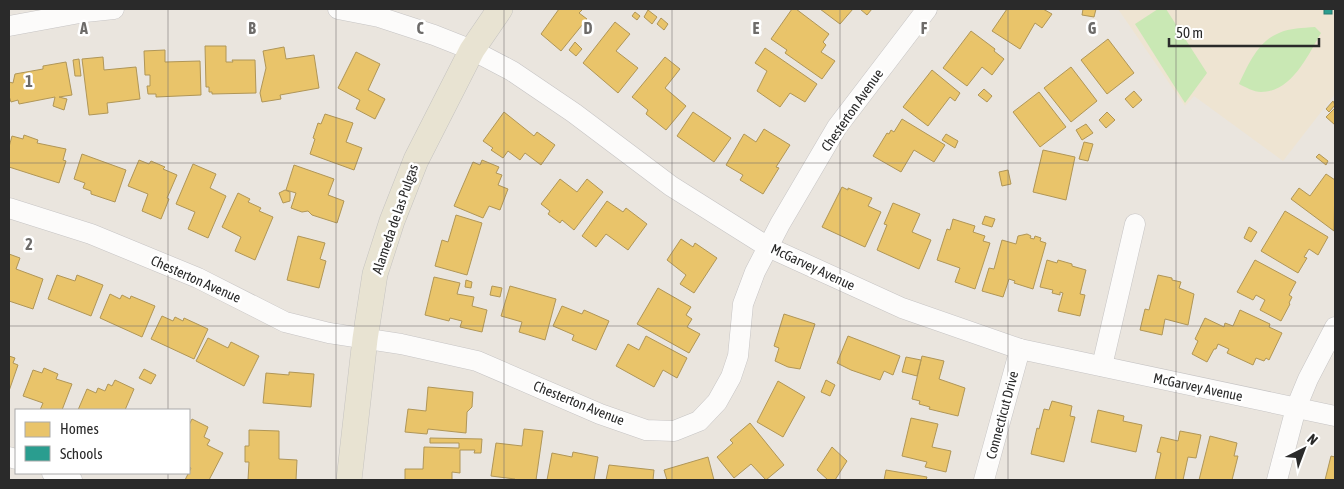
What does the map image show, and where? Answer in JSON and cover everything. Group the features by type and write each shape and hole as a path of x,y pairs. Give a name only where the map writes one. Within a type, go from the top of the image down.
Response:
{"main road":[{"name":"Alameda de las Pulgas","path":"349,480 365,339 375,274 392,221 416,160 472,50 500,9"}],"street":[{"path":"9,26 85,12 114,9"},
{"name":"McGarvey Avenue","path":"338,9 379,17 434,34 472,50 512,71 574,112 671,186 768,247 902,308 1020,349 1335,416"},
{"name":"Chesterton Avenue","path":"9,208 109,241 198,278 285,322 329,333 401,344 477,361 600,414 646,430 674,431 699,421 717,402 731,377 738,356 743,304 768,247 837,127 927,9"},
{"path":"1102,366 1135,224"},
{"path":"1277,480 1296,408 1308,379 1335,327"},
{"name":"Connecticut Drive","path":"984,480 1020,349"},
{"path":"55,474 72,480"}],"shaded area":[{"path":"1118,9 1335,9 1335,94 1283,161 1194,96 1185,106"}],"green space":[{"path":"1158,9 1166,9 1207,73 1185,103 1135,24"},
{"path":"1315,27 1321,33 1298,71 1282,86 1261,92 1239,84 1254,54 1265,42 1279,33 1288,30"}],"building: Homes":[{"path":"559,9 583,9 579,13 587,19 561,51 541,34"},
{"path":"792,9 796,9 829,34 823,42 826,45 821,52 835,61 822,79 785,53 787,50 771,39"},
{"path":"820,9 853,9 840,24"},
{"path":"860,9 872,9 867,15"},
{"path":"1007,9 1043,9 1052,14 1042,28 1035,23 1020,49 992,31"},
{"path":"1083,9 1096,9 1094,17 1082,15"},
{"path":"648,10 657,17 652,24 644,17"},
{"path":"635,12 640,16 637,20 632,16"},
{"path":"661,18 668,24 664,30 657,24"},
{"path":"615,22 630,34 616,51 638,68 618,93 583,63"},
{"path":"971,31 995,49 994,51 1004,59 992,75 982,67 967,86 943,68"},
{"path":"1108,39 1134,73 1107,94 1081,60"},
{"path":"575,42 582,49 576,56 569,50"},
{"path":"205,46 226,46 226,62 233,62 232,60 255,60 256,93 212,94 212,92 209,92 209,87 206,87"},
{"path":"284,47 286,59 314,55 319,88 280,95 281,99 262,102 260,93 266,68 263,51"},
{"path":"765,48 817,84 805,102 790,93 780,107 757,91 767,71 755,63"},
{"path":"165,50 165,62 200,61 201,95 156,97 156,94 148,94 147,86 150,86 150,75 145,75 144,51"},
{"path":"356,52 380,64 368,90 385,99 375,119 356,109 360,100 338,88"},
{"path":"103,57 104,70 136,67 140,99 107,103 108,113 89,115 82,59"},
{"path":"665,57 680,69 665,88 686,106 666,130 646,114 648,110 632,97"},
{"path":"79,59 81,76 75,76 73,60"},
{"path":"66,62 72,95 59,97 67,99 64,110 53,106 55,97 19,104 18,100 11,102 9,82 13,83 15,74 43,69 43,66"},
{"path":"1071,67 1097,101 1071,122 1044,88"},
{"path":"932,70 960,93 955,101 950,97 928,126 903,107"},
{"path":"984,89 992,96 987,102 978,95"},
{"path":"1134,91 1142,100 1133,108 1125,99"},
{"path":"1039,92 1066,127 1040,147 1013,112"},
{"path":"1333,101 1335,105 1329,112 1326,109"},
{"path":"1335,108 1335,125 1326,117"},
{"path":"504,112 534,136 537,132 555,145 541,165 525,153 520,160 508,151 503,158 491,150 493,148 483,141"},
{"path":"693,112 731,138 714,162 677,136"},
{"path":"1107,112 1115,120 1106,128 1099,120"},
{"path":"325,114 353,123 346,142 362,148 354,170 310,154 318,123 321,124"},
{"path":"902,119 945,145 934,162 914,150 901,172 873,156 887,133 889,134 891,130 894,132"},
{"path":"1086,124 1093,133 1082,140 1076,130"},
{"path":"764,129 790,145 776,167 779,168 763,194 740,180 743,175 726,165 744,134 756,142"},
{"path":"946,134 958,141 955,148 942,140"},
{"path":"24,135 38,140 37,143 66,149 63,160 66,161 59,183 9,167 9,147 12,136 23,139"},
{"path":"1084,142 1093,144 1088,161 1079,159"},
{"path":"1043,150 1075,157 1066,200 1033,192"},
{"path":"82,154 126,170 115,202 91,194 91,191 83,188 85,183 74,179"},
{"path":"1319,154 1328,161 1326,165 1316,157"},
{"path":"139,160 149,164 151,161 177,175 167,198 169,199 161,219 142,211 148,194 128,186"},
{"path":"482,160 499,167 496,173 502,175 498,185 508,189 500,210 489,206 483,218 454,206 473,162 480,165"},
{"path":"193,164 216,174 210,188 226,196 208,238 188,229 195,212 176,204"},
{"path":"294,165 334,179 328,195 344,201 337,223 312,215 308,211 302,212 291,208 296,193 286,190"},
{"path":"1008,170 1011,184 1002,186 999,172"},
{"path":"1326,174 1335,180 1334,231 1291,199 1299,188 1310,196"},
{"path":"560,179 577,192 587,179 603,192 574,230 562,220 560,223 548,214 550,211 541,204"},
{"path":"842,187 872,198 868,206 881,212 865,247 822,227"},
{"path":"285,190 290,192 290,201 283,203 279,193"},
{"path":"238,193 250,199 248,202 261,208 259,211 273,217 255,260 235,251 241,237 222,227"},
{"path":"607,201 623,212 626,208 647,224 628,250 606,234 596,247 582,236"},
{"path":"893,203 920,214 912,232 931,240 919,269 877,250 887,225 884,224"},
{"path":"1285,211 1328,237 1318,255 1309,249 1304,257 1307,258 1298,273 1261,251"},
{"path":"456,215 482,223 467,275 435,266 442,240 448,242"},
{"path":"985,216 995,219 992,227 982,224"},
{"path":"953,219 975,226 973,232 985,236 983,241 990,243 975,289 955,282 960,268 937,260 947,229 950,230"},
{"path":"1249,227 1257,232 1251,242 1244,238"},
{"path":"1027,234 1031,236 1030,238 1034,239 1035,236 1041,238 1040,241 1046,243 1033,289 1014,283 1015,281 1009,279 1003,297 982,291 989,268 994,269 1002,240 1016,244 1018,236"},
{"path":"298,236 325,243 320,259 326,261 319,288 287,280"},
{"path":"681,239 693,247 695,243 717,258 694,293 680,284 686,275 667,260"},
{"path":"9,254 20,258 16,269 43,279 33,309 9,301"},
{"path":"1047,260 1057,263 1058,260 1086,270 1080,294 1085,295 1080,316 1058,311 1063,293 1060,292 1060,295 1052,293 1053,290 1040,287"},
{"path":"1255,260 1296,282 1289,295 1292,297 1290,304 1281,321 1260,310 1265,300 1256,295 1253,300 1237,292"},
{"path":"57,275 75,281 77,275 103,285 91,316 48,299"},
{"path":"1158,275 1181,282 1179,288 1194,294 1188,325 1165,319 1162,335 1140,330 1145,309 1149,310"},
{"path":"434,277 460,283 457,294 474,297 472,306 487,310 482,332 460,327 462,321 450,318 449,321 425,315"},
{"path":"466,280 472,282 471,288 465,287"},
{"path":"492,286 502,288 500,297 490,295"},
{"path":"510,286 556,299 545,340 519,332 522,322 501,316"},
{"path":"658,288 691,307 686,315 692,319 687,327 700,334 689,353 637,324"},
{"path":"110,294 120,299 122,295 130,299 131,296 155,306 142,337 100,318"},
{"path":"562,306 582,314 584,310 609,321 596,350 572,340 574,335 553,326"},
{"path":"1240,310 1270,324 1269,327 1282,333 1269,360 1266,358 1264,361 1256,358 1253,365 1227,353 1229,349 1218,344 1207,362 1192,354 1198,341 1195,339 1205,318 1224,327 1225,323 1233,326"},
{"path":"784,314 815,324 800,369 788,367 775,361 779,348 774,346"},
{"path":"162,316 173,321 175,317 183,321 184,318 208,329 194,359 151,339"},
{"path":"646,336 687,358 677,378 663,370 654,387 616,366 628,344 639,350"},
{"path":"848,336 900,356 893,375 884,371 880,380 837,363"},
{"path":"208,338 228,348 231,342 259,356 244,386 196,361"},
{"path":"9,356 15,358 13,363 18,365 9,391"},
{"path":"922,356 944,361 939,379 965,388 958,416 929,409 930,407 919,404 920,401 912,399"},
{"path":"906,357 921,360 917,376 902,372"},
{"path":"44,368 58,374 56,379 72,384 62,409 40,409 43,403 23,396 33,370 42,373"},
{"path":"144,369 156,375 151,384 139,378"},
{"path":"289,372 314,374 311,407 263,403 266,373 289,375"},
{"path":"115,380 134,389 125,409 78,409 87,389 96,393 98,388 105,391 108,384 112,386"},
{"path":"826,380 835,385 830,396 821,392"},
{"path":"778,381 805,397 783,437 757,422"},
{"path":"428,387 473,392 472,407 467,412 466,433 428,429 427,434 405,432 408,409 426,411"},
{"path":"1052,401 1072,406 1070,416 1075,417 1064,462 1031,454 1044,409 1049,410"},
{"path":"1098,410 1124,416 1123,421 1142,425 1136,452 1091,442"},
{"path":"911,418 938,424 932,447 951,451 946,472 925,467 927,462 902,456"},
{"path":"192,419 208,427 204,437 210,440 207,445 223,453 209,480 185,480 188,474 190,474 191,468 190,423"},
{"path":"750,423 784,465 766,480 751,464 734,478 717,457 733,443 730,440"},
{"path":"524,429 543,431 536,480 515,480 491,476 496,443 522,446"},
{"path":"249,430 279,431 279,459 297,460 296,480 248,480 249,462 245,462 245,446 249,446"},
{"path":"1180,431 1201,435 1196,458 1188,457 1183,480 1155,480 1161,453 1157,452 1161,437 1178,441"},
{"path":"1210,436 1237,443 1234,456 1238,456 1232,480 1199,480"},
{"path":"430,438 482,439 481,453 474,453 475,450 460,450 460,473 452,472 452,480 405,480 405,469 423,469 424,447 459,448 459,443 430,443"},
{"path":"832,447 847,461 835,480 828,480 817,470"},
{"path":"573,452 598,457 594,480 547,480 552,453 572,457"},
{"path":"1331,456 1335,457 1335,480 1325,480"},
{"path":"708,457 714,480 667,480 664,470"},
{"path":"609,465 654,470 653,480 606,480"},
{"path":"886,470 927,477 926,480 884,480"}],"building: Schools":[{"path":"1324,9 1332,9 1332,14 1324,14"}]}
